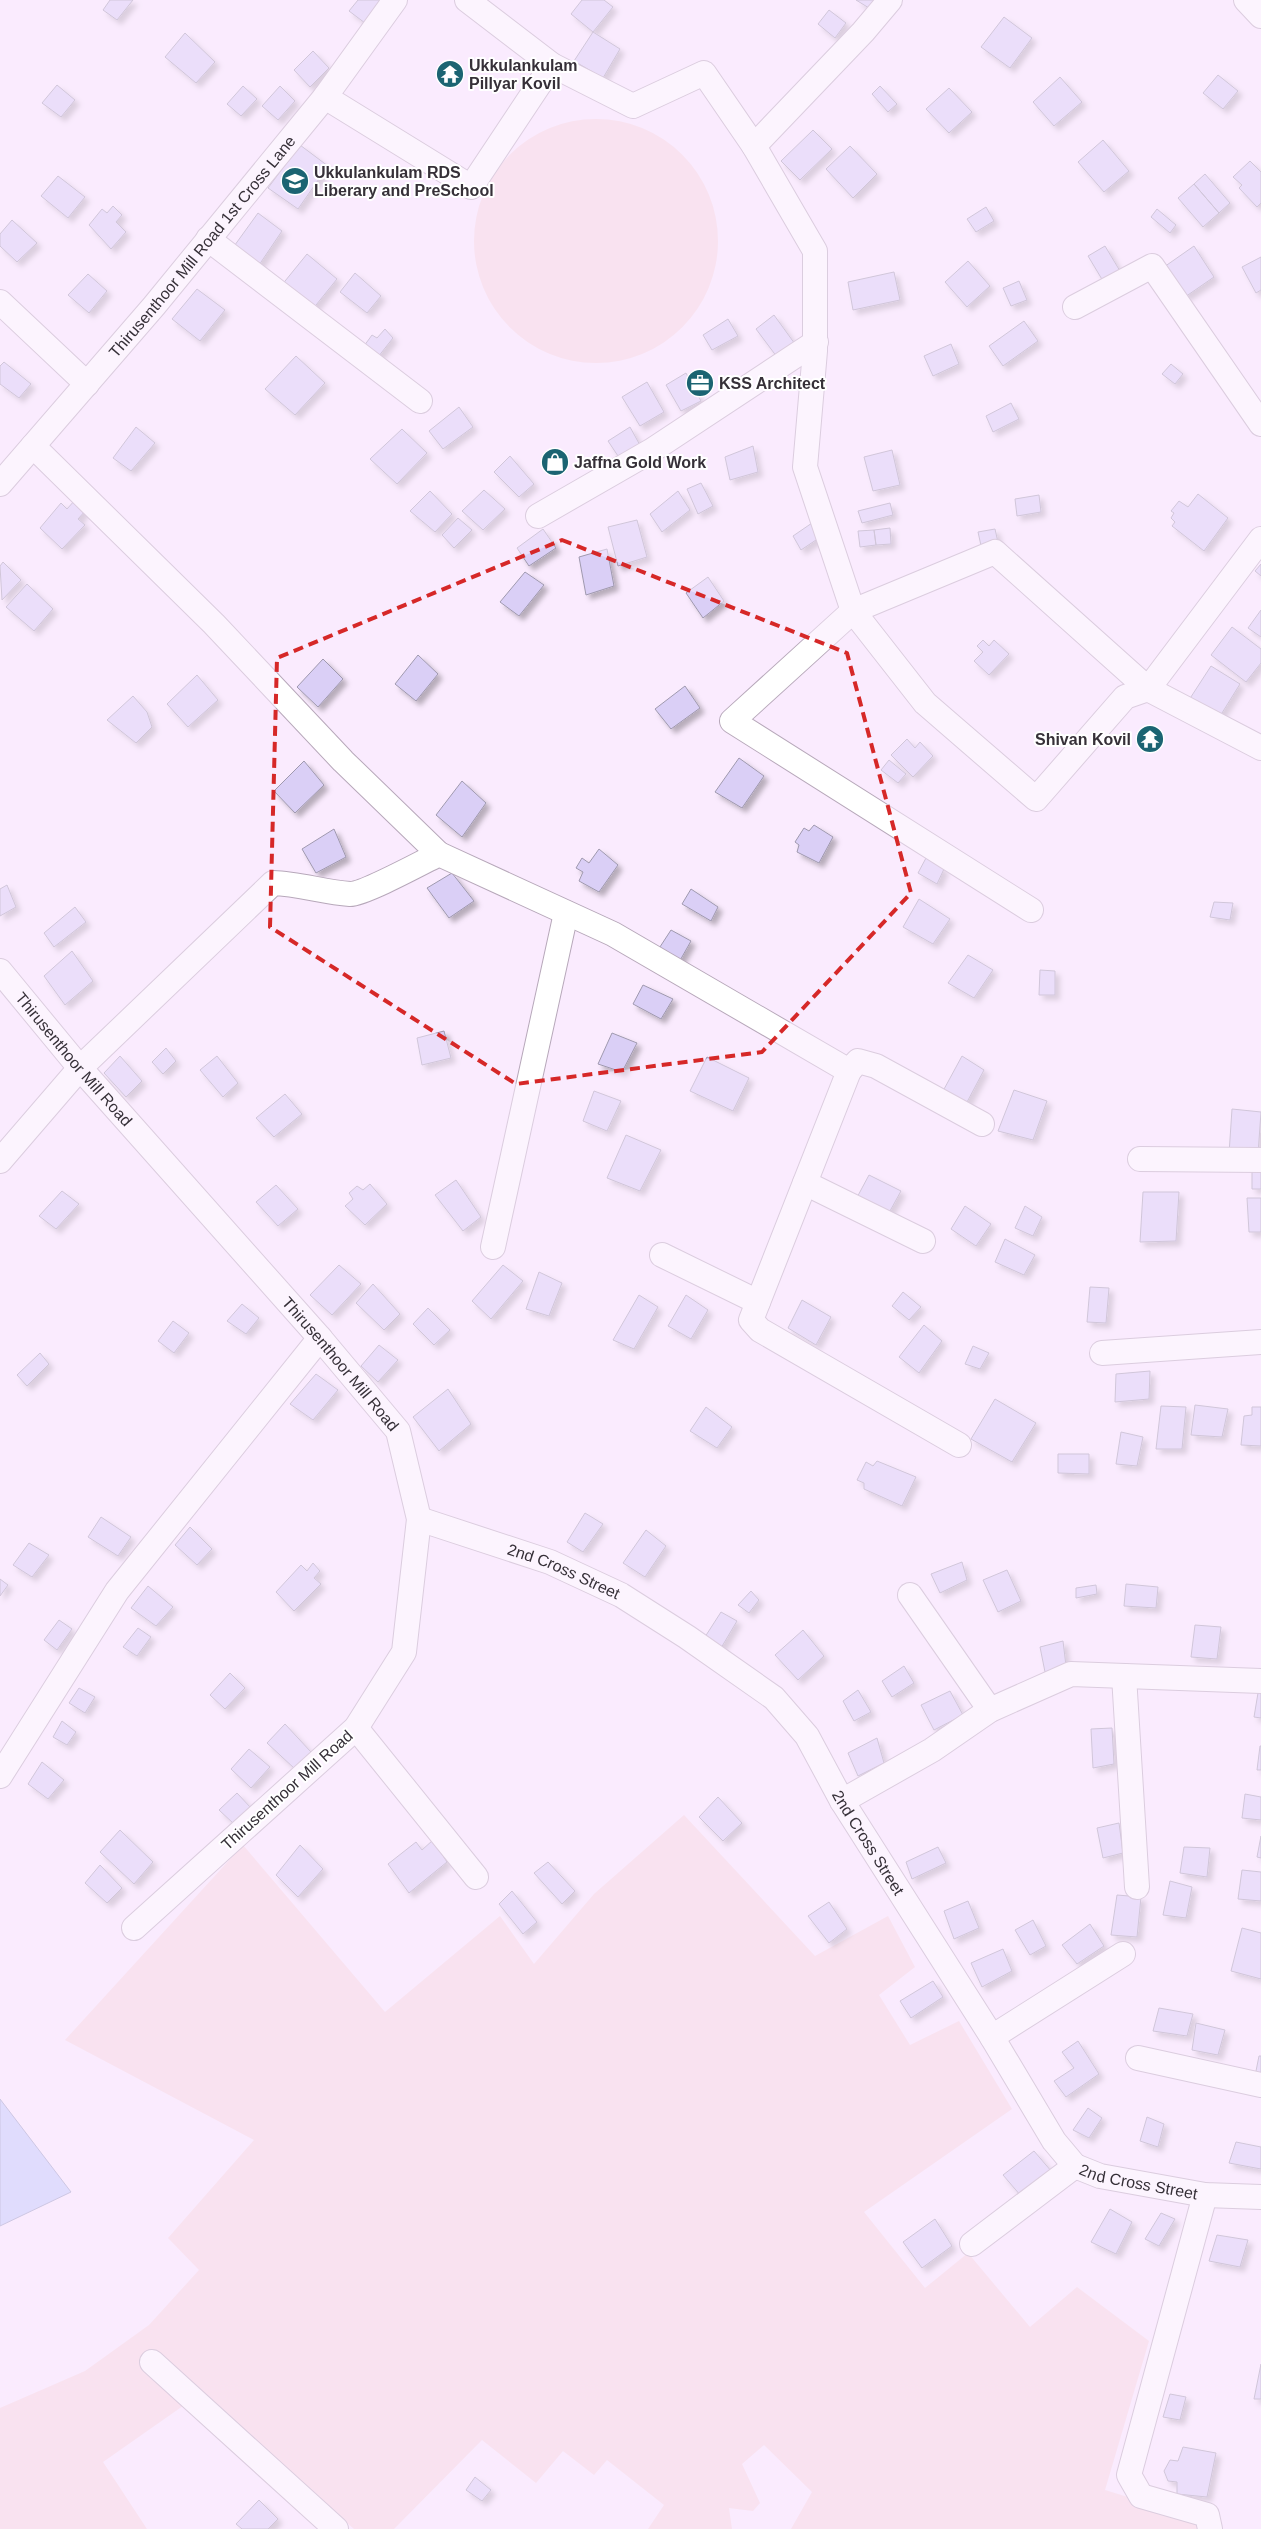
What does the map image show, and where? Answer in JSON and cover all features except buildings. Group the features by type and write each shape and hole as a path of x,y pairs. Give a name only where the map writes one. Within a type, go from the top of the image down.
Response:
{"street":[{"name":"Thirusenthoor Mill Road 1st Cross Lane","path":"0,484 87,384 325,97 395,0"},
{"path":"467,0 552,65 632,106 704,73 754,146 815,251 816,342 805,467 853,611 925,703 1036,798 1124,697 1148,689 1261,539"},
{"path":"754,146 863,32 890,0"},
{"path":"1246,0 1261,16"},
{"path":"325,97 472,187 552,65"},
{"path":"208,239 420,401"},
{"path":"1075,307 1152,266 1261,424"},
{"path":"0,302 87,384"},
{"path":"538,516 651,451 816,342"},
{"path":"33,446 214,624 342,761 439,854 613,934 849,1071"},
{"path":"1031,910 732,721 853,611 995,552 1148,689 1261,748"},
{"path":"0,1161 80,1068 273,883 297,884 352,894 400,874 439,854"},
{"path":"493,1247 566,913"},
{"name":"Thirusenthoor Mill Road","path":"0,971 80,1068 320,1338 398,1431 419,1520 404,1652 356,1728 134,1928"},
{"path":"959,1445 760,1330 752,1320 849,1071 858,1061 876,1066 982,1124"},
{"path":"1140,1159 1261,1160"},
{"path":"805,1183 923,1241"},
{"path":"662,1255 758,1302"},
{"path":"0,1776 117,1591 320,1338"},
{"path":"1102,1353 1261,1342"},
{"name":"2nd Cross Street","path":"419,1520 550,1562 621,1595 687,1637 774,1698 807,1736 842,1801 992,2037 1054,2141 1074,2166 1100,2176 1206,2194 1261,2197"},
{"path":"910,1595 990,1710"},
{"path":"842,1801 932,1750 990,1710 1071,1674 1261,1681"},
{"path":"1124,1676 1137,1887"},
{"path":"356,1728 476,1877"},
{"path":"992,2037 1123,1954"},
{"path":"1138,2058 1261,2084"},
{"path":"972,2244 1074,2166"},
{"path":"1206,2194 1129,2475 1142,2496 1207,2515 1210,2529"},
{"path":"152,2362 336,2529"}],"highlighted area":[{"path":"562,540 847,653 911,893 762,1052 516,1084 270,927 277,658"}],"shaded area":[{"path":"584,119 608,119 632,124 654,133 674,146 691,163 704,183 713,205 718,229 716,265 704,299 691,319 674,336 654,349 632,358 608,363 584,363 560,358 538,349 518,336 501,319 488,299 479,277 474,253 474,229 479,205 488,183 501,163 518,146 538,133 560,124"},
{"path":"684,1815 815,1956 888,1916 915,1967 879,1995 910,2045 959,2021 1012,2109 864,2212 925,2288 968,2253 1030,2327 1077,2287 1149,2341 1105,2490 1196,2518 1199,2529 791,2529 812,2492 764,2445 742,2464 760,2503 753,2511 729,2508 732,2529 648,2529 664,2505 607,2460 594,2475 563,2451 536,2483 482,2440 394,2529 354,2529 200,2394 103,2462 147,2529 0,2529 0,2408 85,2371 149,2325 199,2270 168,2238 254,2140 65,2040 243,1845 385,2012 500,1916 534,1964 594,1894"}],"water":[{"path":"0,2099 71,2192 0,2226"}],"place":[{"name":"Ukkulankulam Pillyar Kovil","path":"450,74"},
{"name":"Ukkulankulam RDS Liberary and PreSchool","path":"295,181"},
{"name":"KSS Architect","path":"700,383"},
{"name":"Jaffna Gold Work","path":"555,462"},
{"name":"Shivan Kovil","path":"1150,739"}]}
